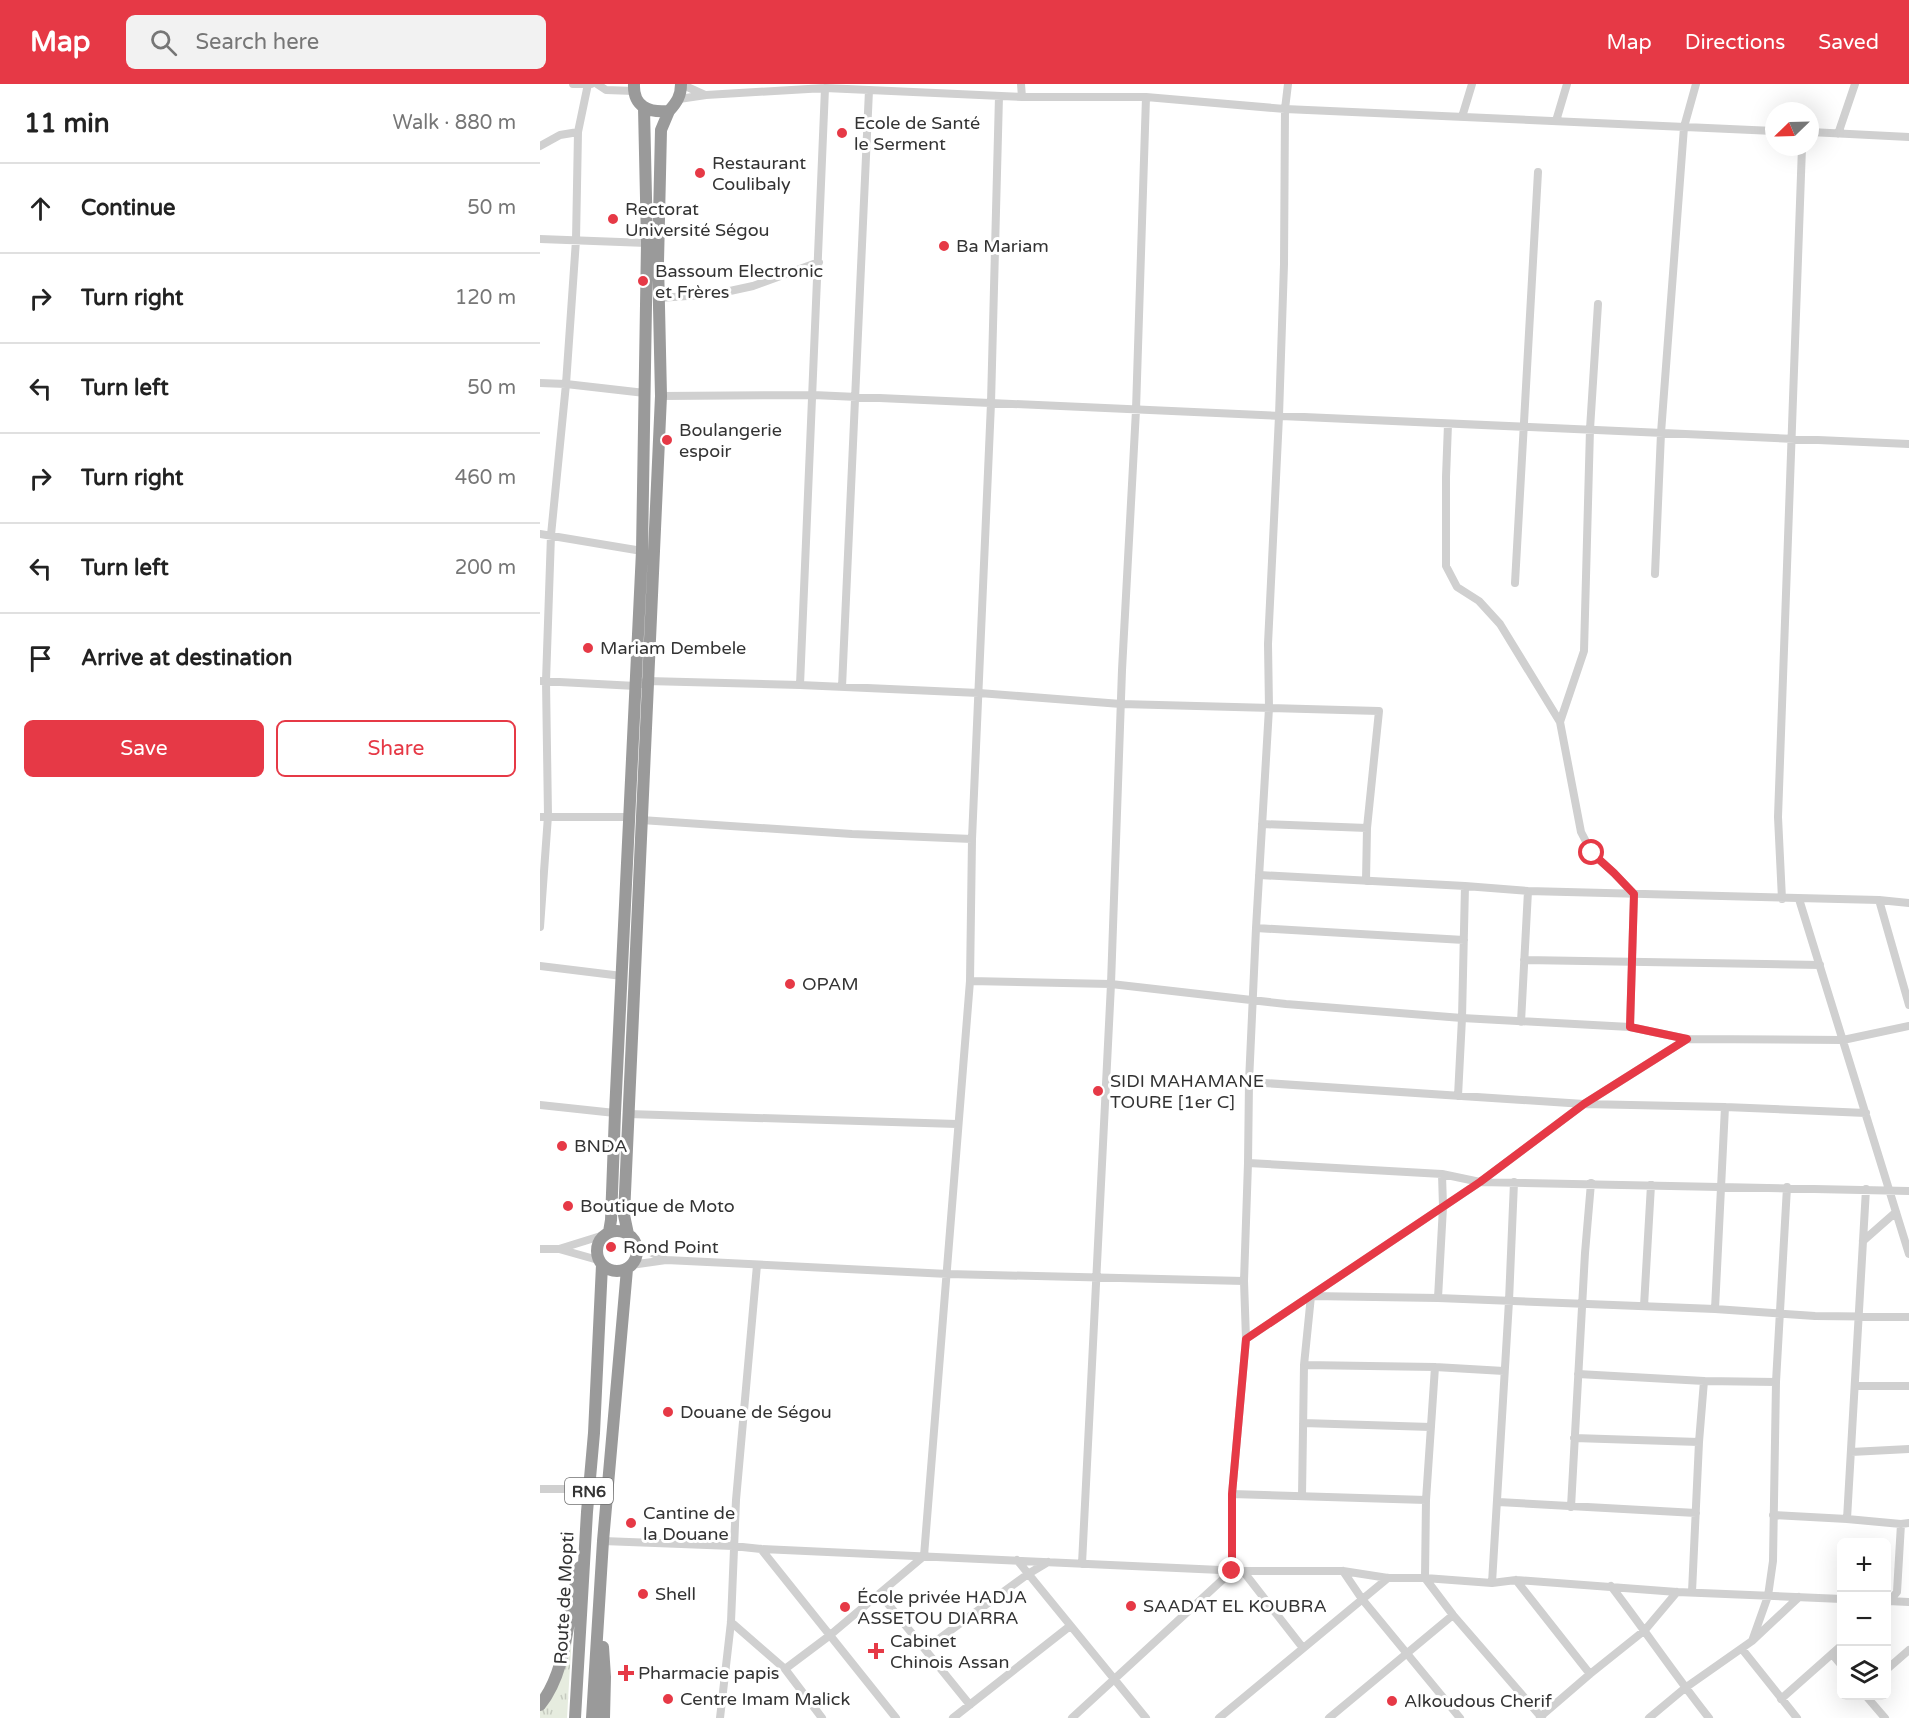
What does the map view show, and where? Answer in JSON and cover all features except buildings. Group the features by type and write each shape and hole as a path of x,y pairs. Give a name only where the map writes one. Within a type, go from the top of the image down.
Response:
{"highway":[{"path":"644,108 647,243 642,551 641,684 641,820 624,1215 628,1234 636,1245 636,1256 629,1267 616,1272 600,1263 597,1244 606,1234 611,1220 628,817 641,684 661,396 659,298 661,130 669,111 679,99 681,84"},
{"path":"634,88 636,99 644,108 651,111 669,111"},
{"path":"606,1234 615,1231 628,1234"},
{"name":"Route de Mopti","path":"575,1718 594,1433 600,1263"},
{"name":"Route de Mopti","path":"592,1718 603,1541 629,1267"},
{"path":"540,1705 559,1670 574,1587 585,1549"},
{"path":"600,1605 605,1677 604,1718"}],"street":[{"path":"573,84 597,84 606,90 634,88"},
{"path":"540,927 544,817 543,681 551,535 566,384 576,240 578,132 588,84"},
{"path":"681,84 706,95"},
{"path":"1021,84 1022,97"},
{"path":"1072,1718 1232,1571 1232,1494 1246,1339 1244,1281 1249,1082 1269,708 1268,644 1280,416 1288,84"},
{"path":"1462,117 1472,84"},
{"path":"1556,121 1567,84"},
{"path":"1655,574 1660,433 1684,127 1696,84"},
{"path":"1838,134 1855,84"},
{"path":"801,685 825,88"},
{"path":"679,99 706,95 825,88 1022,97 1146,97 1286,109 1765,131"},
{"path":"842,687 869,90"},
{"path":"785,1669 830,1636 924,1556 970,981 972,839 991,403 999,96"},
{"path":"1082,1564 1111,984 1121,704 1136,410 1146,97"},
{"path":"540,146 561,135 578,132"},
{"path":"1819,133 1909,137"},
{"path":"1782,899 1778,817 1802,156"},
{"path":"1515,583 1538,172"},
{"path":"540,239 647,243"},
{"path":"659,298 717,294 753,286 819,262"},
{"path":"1560,722 1584,651 1590,429 1598,304"},
{"path":"540,383 645,393"},
{"path":"661,396 813,395 1909,444"},
{"path":"1448,424 1446,566 1457,587 1479,601 1500,624 1560,722 1581,832 1592,853 1634,894 1630,1027"},
{"path":"540,534 642,551"},
{"path":"543,681 801,685 979,693 1121,704 1379,711 1366,828 1366,881"},
{"path":"544,817 628,817"},
{"path":"641,820 852,834 972,839"},
{"path":"1262,824 1366,828"},
{"path":"1259,875 1528,891 1880,900 1909,903"},
{"path":"1458,1096 1465,886"},
{"path":"1521,1022 1528,891"},
{"path":"1799,899 1909,1254"},
{"path":"1880,900 1909,1005"},
{"path":"1256,928 1464,940"},
{"path":"1524,960 1820,965"},
{"path":"540,966 622,976"},
{"path":"970,981 1111,984 1253,1000 1462,1018 1630,1027 1687,1039 1843,1040 1909,1026"},
{"path":"1246,1339 1480,1182 1584,1104 1687,1039"},
{"path":"1249,1082 1584,1104 1866,1113"},
{"path":"540,1105 615,1113"},
{"path":"1715,1309 1725,1107"},
{"path":"628,1114 957,1124"},
{"path":"1248,1163 1442,1174 1480,1182 1909,1191"},
{"path":"1438,1298 1443,1207 1442,1174"},
{"path":"1492,1583 1514,1182"},
{"path":"1571,1507 1591,1183"},
{"path":"1644,1306 1651,1185"},
{"path":"1752,1641 1767,1596 1773,1561 1776,1382 1787,1187"},
{"path":"1847,1519 1866,1189"},
{"path":"1863,1241 1896,1212"},
{"path":"559,1249 606,1234"},
{"path":"636,1245 666,1260"},
{"path":"540,1248 559,1249 600,1263"},
{"path":"629,1267 666,1260 948,1274 1244,1281"},
{"path":"720,1718 731,1622 735,1500 757,1265"},
{"path":"1311,1296 1438,1298 1715,1309 1815,1316 1909,1317"},
{"path":"1302,1496 1304,1365 1311,1296"},
{"path":"1304,1365 1435,1367 1504,1371"},
{"path":"1435,1367 1426,1500 1425,1578 1453,1615 1541,1717 1645,1630 1677,1592"},
{"path":"1578,1374 1704,1381 1776,1382"},
{"path":"1692,1592 1704,1381"},
{"path":"1855,1386 1909,1386"},
{"path":"1303,1423 1431,1427"},
{"path":"1574,1438 1699,1442"},
{"path":"1851,1452 1909,1449"},
{"path":"540,1489 589,1489"},
{"path":"1232,1494 1426,1500"},
{"path":"1498,1502 1696,1513"},
{"path":"1773,1515 1905,1523 1897,1592 1891,1599"},
{"path":"603,1541 1232,1571 1343,1571 1388,1578 1492,1583 1516,1580 1677,1592 1837,1599"},
{"path":"761,1549 896,1718"},
{"path":"1017,1560 1146,1718"},
{"path":"925,1649 1048,1562"},
{"path":"1243,1571 1303,1648"},
{"path":"1343,1571 1362,1599 1407,1652 1457,1717"},
{"path":"1224,1716 1388,1578"},
{"path":"1516,1580 1590,1674"},
{"path":"1611,1586 1709,1718"},
{"path":"880,1594 970,1705"},
{"path":"1649,1718 1685,1688 1752,1641 1799,1597"},
{"path":"1891,1603 1909,1602"},
{"path":"1329,1718 1453,1615"},
{"path":"731,1622 785,1669 822,1718"},
{"path":"953,1718 1070,1626"},
{"path":"1781,1698 1841,1646"},
{"path":"1742,1649 1797,1718"},
{"path":"1891,1666 1909,1650"},
{"path":"1832,1654 1837,1660"},
{"path":"1870,1700 1885,1718"}],"green space":[{"path":"574,1598 567,1718 540,1718 540,1694 561,1663"}],"place":[{"name":"Ecole de Santé le Serment","path":"842,133"},
{"name":"Restaurant Coulibaly","path":"700,173"},
{"name":"Rectorat Université Ségou","path":"613,219"},
{"name":"Ba Mariam","path":"944,246"},
{"name":"Bassoum Electronic et Frères","path":"643,281"},
{"name":"Boulangerie espoir","path":"667,440"},
{"name":"Mariam Dembele","path":"588,648"},
{"name":"OPAM","path":"790,984"},
{"name":"SIDI MAHAMANE TOURE [1er C]","path":"1098,1091"},
{"name":"BNDA","path":"562,1146"},
{"name":"Boutique de Moto","path":"568,1206"},
{"name":"Rond Point","path":"611,1247"},
{"name":"Douane de Ségou","path":"668,1412"},
{"name":"Cantine de la Douane","path":"631,1523"},
{"name":"Shell","path":"643,1594"},
{"name":"SAADAT EL KOUBRA","path":"1131,1606"},
{"name":"École privée HADJA ASSETOU DIARRA","path":"845,1607"},
{"name":"Cabinet Chinois Assan","path":"876,1651"},
{"name":"Pharmacie papis","path":"626,1673"},
{"name":"Centre Imam Malick","path":"668,1699"},
{"name":"Alkoudous Cherif","path":"1392,1701"}],"route":[{"path":"1232,1571 1232,1494 1246,1339 1480,1182 1584,1104 1687,1039 1630,1027 1634,894 1592,853"}]}
